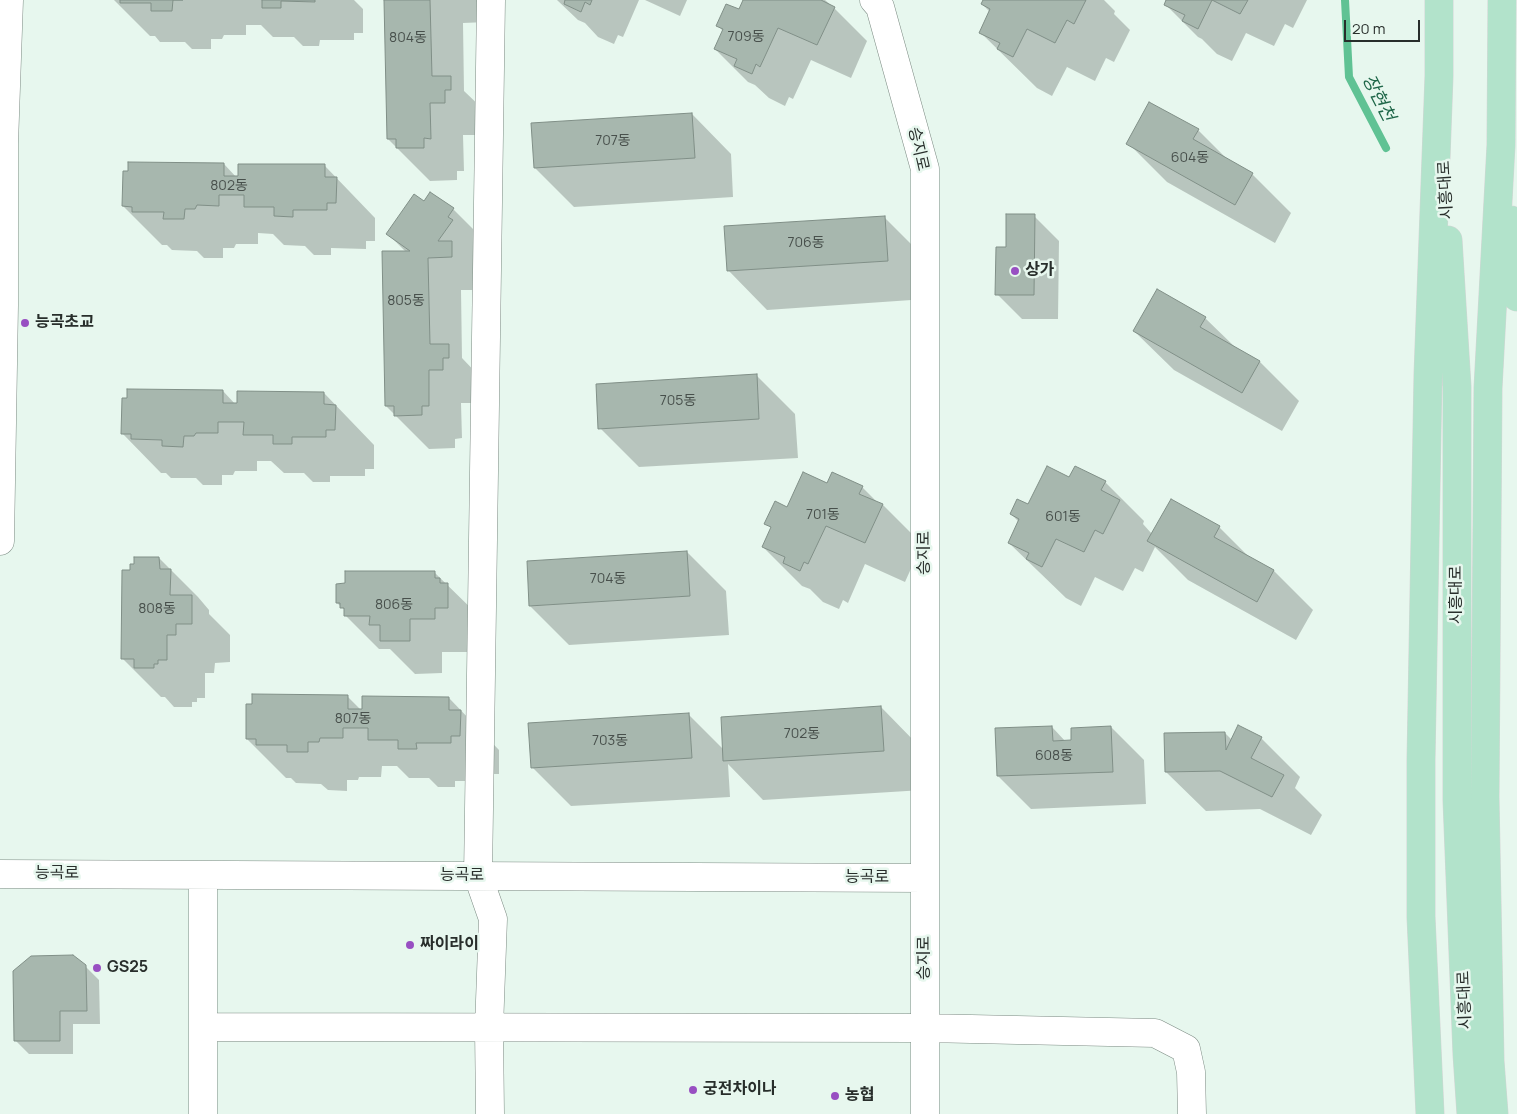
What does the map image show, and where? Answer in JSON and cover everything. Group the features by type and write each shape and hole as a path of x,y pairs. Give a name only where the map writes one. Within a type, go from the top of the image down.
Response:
{"main road":[{"name":"시흥대로","path":"1430,1114 1421,916 1421,760 1428,375 1439,76 1439,0"},
{"name":"시흥대로","path":"1494,1114 1490,1061 1485,796 1488,388 1501,145 1502,0"},
{"name":"시흥대로","path":"1439,76 1457,387 1456,800 1471,1114"},
{"name":"시흥대로","path":"1501,145 1513,240 1517,297"}],"street":[{"path":"0,541 4,305 2,144 9,0"},
{"path":"490,1114 489,1028 494,919 478,876 491,0"},
{"name":"승지로","path":"874,0 880,7 925,169 925,1114"},
{"name":"능곡로","path":"0,874 925,878"},
{"path":"203,875 204,1114"},
{"path":"203,1027 925,1028 1155,1033 1186,1049 1191,1072 1192,1114"}],"building":[{"path":"120,0 173,0 172,11 151,11 151,3 120,3"},
{"path":"262,0 315,0 315,2 281,1 281,8 262,8"},
{"path":"384,0 430,0 432,76 451,76 451,90 445,90 445,103 430,103 431,139 424,138 424,148 396,148 396,139 387,139"},
{"path":"565,0 592,0 590,5 585,2 581,12 564,4"},
{"path":"743,0 821,0 835,7 817,45 778,28 760,67 756,64 752,74 734,66 737,59 714,49 723,29 716,26 726,4 739,9"},
{"path":"983,0 1086,0 1074,24 1067,20 1055,43 1027,29 1013,57 997,49 1000,43 979,33 990,9 981,4"},
{"path":"1166,0 1212,0 1198,29 1182,21 1185,15 1164,5"},
{"path":"1212,0 1248,0 1240,14"},
{"path":"1149,102 1199,129 1193,139 1253,173 1235,205 1126,144"},
{"path":"692,113 695,158 534,168 531,123"},
{"path":"128,162 224,163 224,176 238,176 238,164 325,164 325,177 337,177 336,203 327,203 327,210 293,210 293,217 274,216 274,207 244,207 244,195 219,195 219,206 197,205 195,209 185,209 184,219 163,219 164,212 132,212 132,207 122,206 123,171 128,171"},
{"path":"430,192 454,208 448,217 453,220 438,241 452,241 452,257 428,258 430,344 449,344 449,358 443,358 443,370 429,370 429,406 422,406 422,415 394,416 394,406 385,406 382,251 410,251 386,234 414,194 424,201"},
{"name":"상가","path":"1006,214 1035,214 1034,295 995,295 996,247 1006,247"},
{"path":"885,216 888,261 727,271 724,226"},
{"path":"1157,289 1206,317 1200,327 1260,361 1242,393 1133,331"},
{"path":"757,374 759,419 598,429 596,384"},
{"path":"127,389 223,390 223,403 237,403 237,391 324,392 324,404 336,405 335,430 326,430 326,437 292,437 292,444 273,444 273,435 243,435 244,422 218,422 218,433 196,433 194,436 184,436 183,447 162,446 162,440 131,439 131,434 121,434 122,398 127,398"},
{"path":"1047,466 1069,477 1075,466 1106,481 1101,490 1120,500 1103,534 1095,530 1084,552 1056,539 1042,567 1026,559 1029,553 1008,543 1019,519 1010,514 1017,499 1028,504"},
{"path":"803,472 827,483 832,472 863,486 859,494 883,504 865,543 826,526 808,564 804,562 800,571 783,563 785,557 762,547 771,527 764,524 775,501 787,507"},
{"path":"1171,499 1220,526 1214,537 1274,570 1257,602 1147,541"},
{"path":"687,551 690,596 529,606 527,561"},
{"path":"134,557 159,557 160,569 171,569 170,595 192,595 192,624 176,624 176,635 167,635 167,660 158,660 158,664 154,664 154,668 134,668 134,659 121,659 122,570 130,570 130,564 134,564"},
{"path":"345,571 435,571 435,578 440,578 440,583 448,583 448,608 435,608 435,619 410,619 410,641 380,641 380,625 369,625 370,616 344,616 344,608 340,608 340,603 336,603 336,584 345,583"},
{"path":"252,694 348,695 348,709 362,709 362,696 449,697 449,710 461,710 460,736 451,736 451,743 416,743 417,749 398,749 398,740 368,740 368,728 343,728 343,738 320,738 319,742 308,742 308,752 287,752 287,745 256,745 256,739 246,739 246,704 252,704"},
{"path":"881,706 884,751 723,761 721,717"},
{"path":"689,713 692,758 531,768 528,723"},
{"path":"1238,725 1262,737 1251,758 1284,775 1272,797 1220,771 1165,772 1164,733 1225,732 1226,750"},
{"path":"1052,726 1053,741 1071,740 1071,728 1111,726 1113,772 997,776 995,728"},
{"path":"73,955 86,965 87,1011 60,1011 60,1041 14,1041 13,971 31,956"}],"waterway":[{"name":"장현천","path":"1345,0 1349,77 1386,148"}],"place":[{"name":"상가","path":"1015,271"},
{"name":"능곡초교","path":"25,323"},
{"name":"짜이라이","path":"410,945"},
{"name":"GS25","path":"97,968"},
{"name":"궁전차이나","path":"693,1090"},
{"name":"농협","path":"835,1096"}]}
